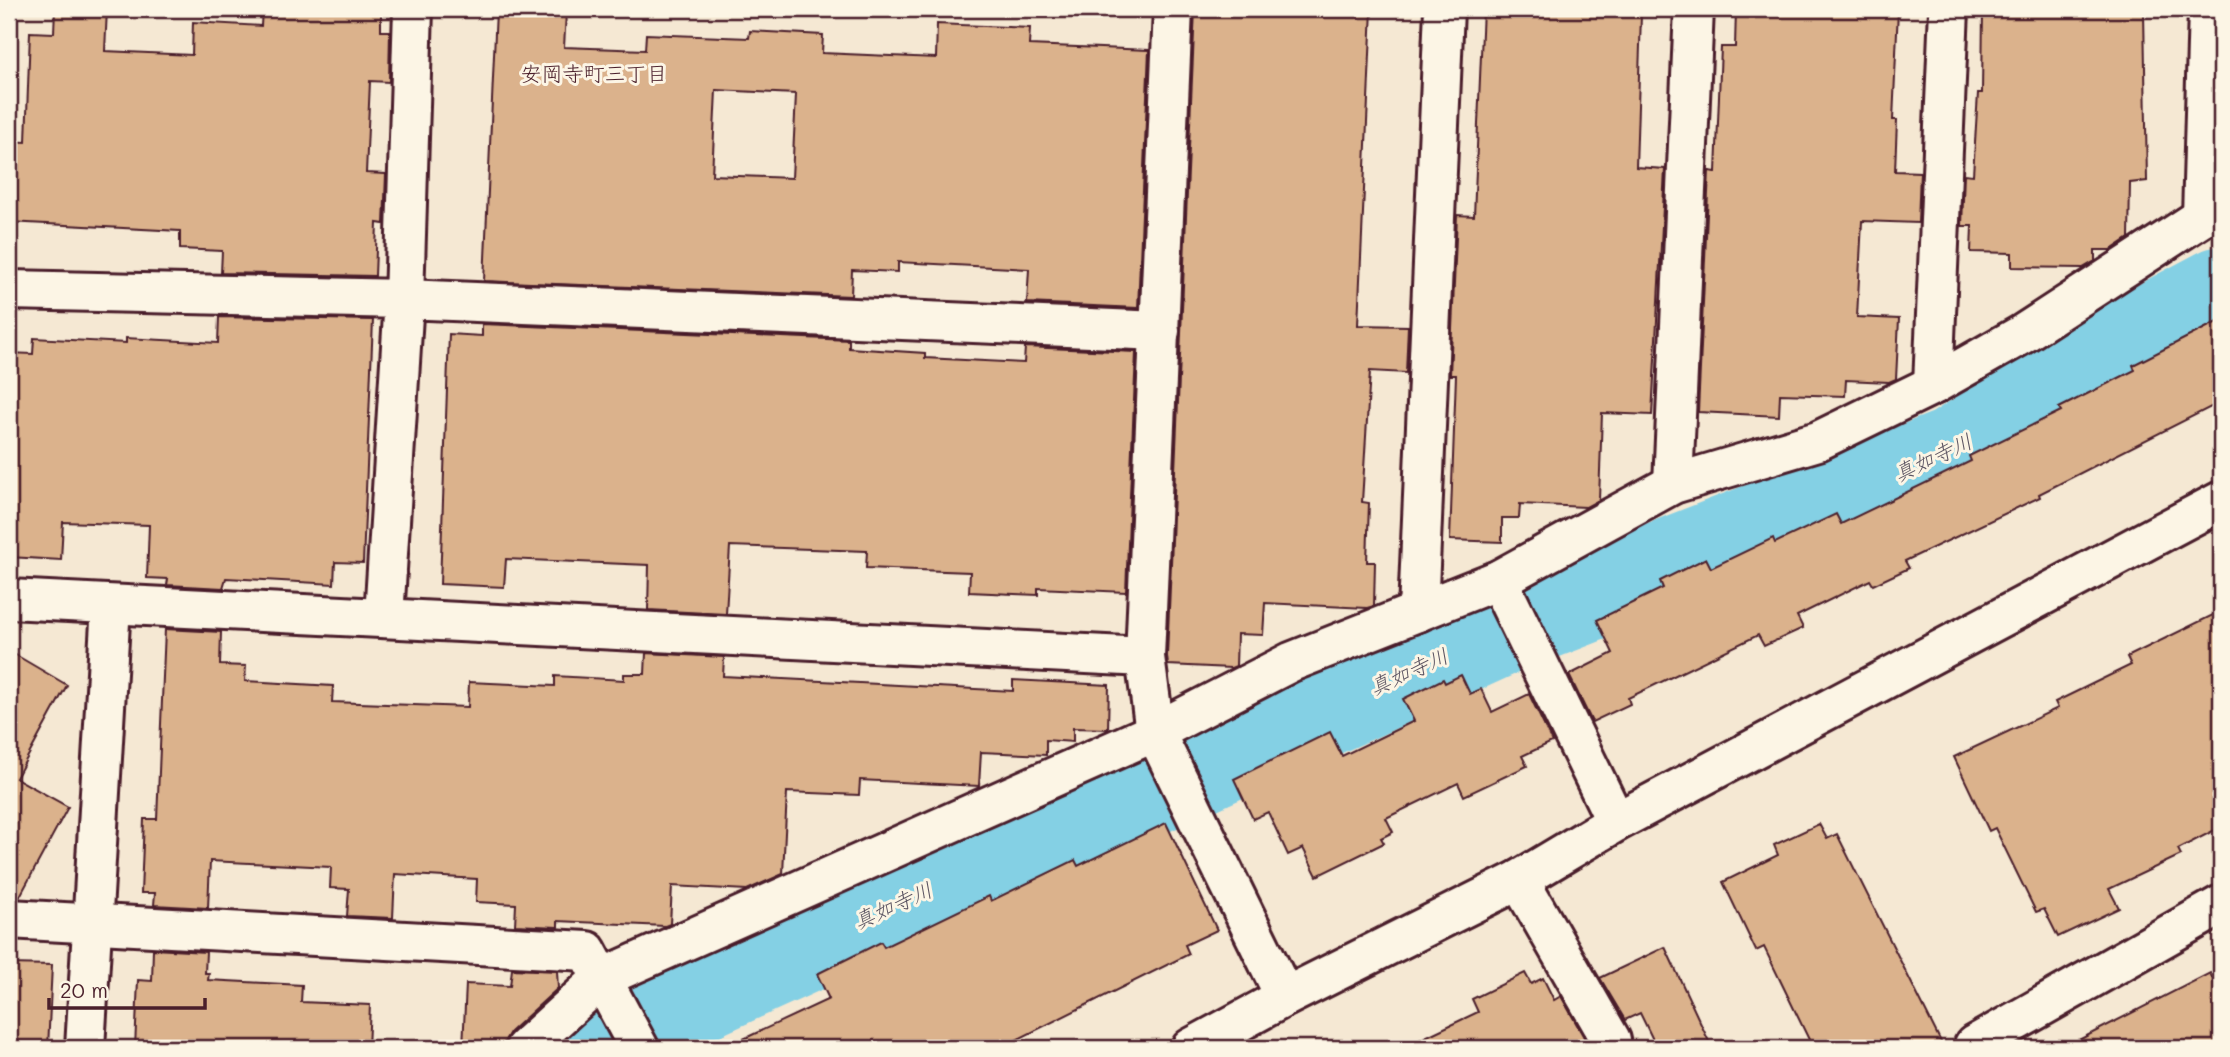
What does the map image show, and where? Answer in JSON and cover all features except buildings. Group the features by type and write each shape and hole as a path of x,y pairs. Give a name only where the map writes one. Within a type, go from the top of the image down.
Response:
{"street":[{"path":"384,617 404,299 413,9"},
{"path":"1174,9 1145,657 1155,732 1285,997"},
{"path":"1419,612 1444,9"},
{"path":"1673,484 1694,9"},
{"path":"1933,386 1949,9"},
{"path":"525,1048 602,978 1155,732 1291,662 1498,580 1673,484 1818,441 1933,386 2021,335 2212,213 2208,9"},
{"path":"9,290 404,299 1160,331"},
{"path":"1191,1048 1285,997 1519,880 1616,822 2221,500"},
{"path":"1498,580 1616,822"},
{"path":"9,600 1145,657"},
{"path":"85,1048 111,605"},
{"path":"1519,880 1611,1040 1612,1048"},
{"path":"1976,1048 1974,1045 2221,905"},
{"path":"9,919 587,951 639,1048"}],"waterway":[{"name":"真如寺川","path":"593,1048 603,1038 1498,631 1954,454 2112,351 2221,293"}],"district":[{"name":"安岡寺町三丁目","path":"594,74"}]}
